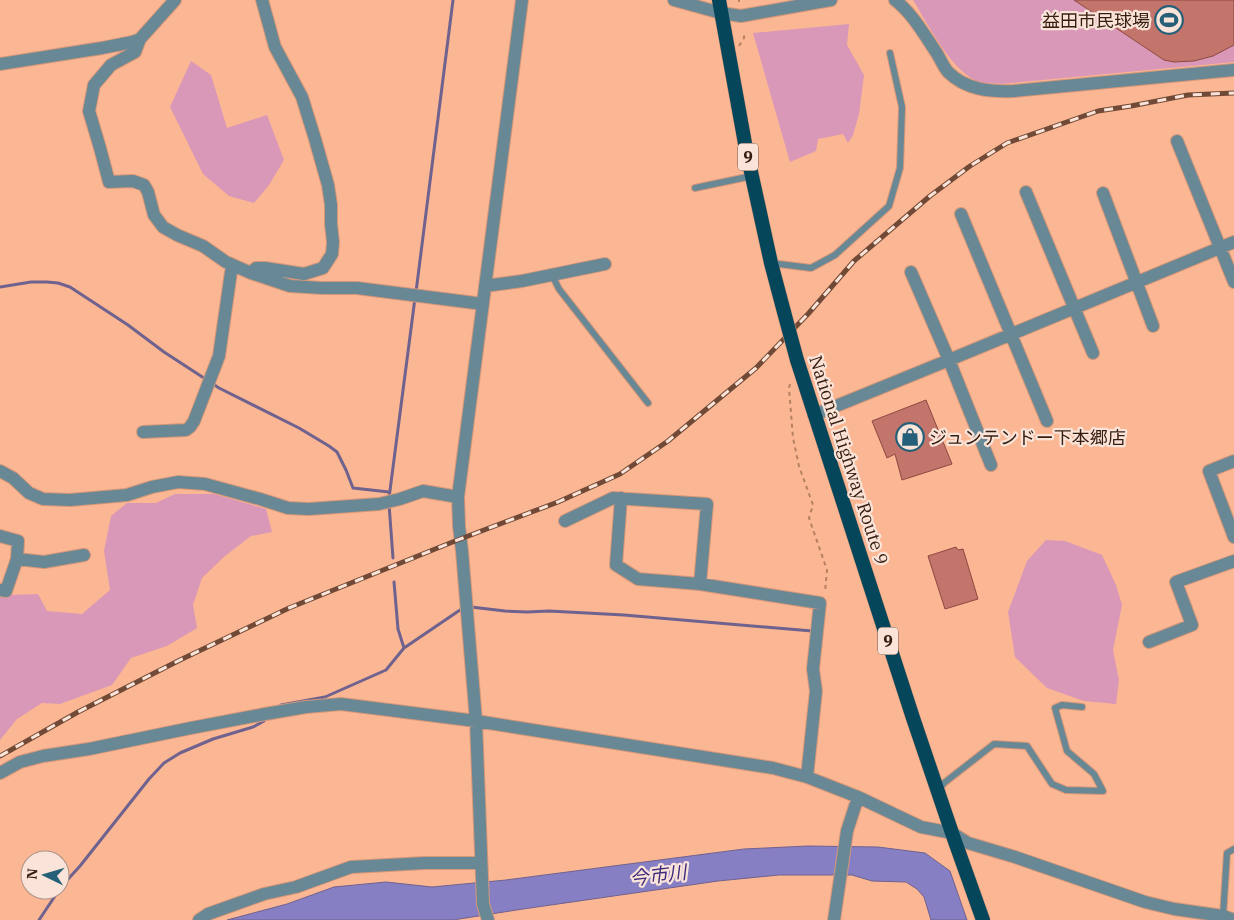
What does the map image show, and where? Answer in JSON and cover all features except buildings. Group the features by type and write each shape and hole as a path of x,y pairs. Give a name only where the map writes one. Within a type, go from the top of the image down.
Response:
{"highway":[{"name":"National Highway Route 9","path":"720,7 752,176 771,263 797,360 938,792 983,920"}],"street":[{"path":"0,64 132,42 140,38 175,0"},
{"path":"251,273 256,268 265,268 304,274 323,268 332,254 333,242 328,185 315,139 302,97 275,47 262,0"},
{"path":"488,920 483,904 476,721 458,497 522,0"},
{"path":"674,0 720,7 742,16 831,0"},
{"path":"895,0 905,8 948,71 961,82 978,89 995,92 1014,91 1234,70"},
{"path":"140,38 135,52 112,65 94,85 89,111 109,182 133,181 144,185 148,192 154,215 163,227 203,246 232,265 290,286 357,288 483,304"},
{"path":"1177,141 1234,282"},
{"path":"1026,192 1093,353"},
{"path":"1103,193 1153,326"},
{"path":"961,214 1046,420"},
{"path":"814,415 1234,242"},
{"path":"485,286 605,264"},
{"path":"143,432 186,430 194,421 219,356 232,265"},
{"path":"911,272 949,360 990,465"},
{"path":"1234,461 1209,471 1234,537"},
{"path":"0,471 13,478 29,494 43,499 70,500 127,495 152,487 178,482 205,484 288,508 310,509 379,504 423,491 458,497"},
{"path":"565,521 613,498 706,504 700,584"},
{"path":"621,498 616,565 638,579 700,584 820,602 813,668 816,691 807,777"},
{"path":"0,536 18,541 16,560 6,591 0,590"},
{"path":"16,560 44,562 84,555"},
{"path":"1149,642 1192,625 1176,582 1234,561"},
{"path":"0,773 20,762 43,756 90,749 190,728 306,707 341,704 476,721 773,768 807,777 858,797 921,827 952,834 968,843 1015,857 1145,902 1227,919"},
{"path":"834,920 847,836 858,797"},
{"path":"199,920 208,914 264,894 296,887 350,867 425,863 481,869"}],"lane":[{"path":"771,263 811,268 835,256 888,206 900,168 902,107 890,52"},
{"path":"695,188 752,176"},
{"path":"552,275 559,289 648,403"},
{"path":"938,792 944,783 994,744 1027,746 1052,784 1066,790 1103,791 1094,774 1067,751 1055,708 1062,705 1082,706"},
{"path":"1227,919 1227,853 1234,849"}],"path":[{"path":"740,46 744,38 744,32"},
{"path":"792,379 789,388 793,438 798,466 813,505 810,518 827,570 825,596 820,602"}],"shaded area":[{"path":"913,0 1234,0 1234,62 1001,84 981,83 970,78 951,59 942,48"},
{"path":"849,24 847,45 864,75 859,114 853,135 848,143 843,134 818,139 816,151 790,162 753,33"},
{"path":"191,61 211,75 227,128 267,115 284,160 269,185 254,203 229,196 203,174 170,107"},
{"path":"175,494 214,494 266,509 272,532 251,536 225,556 202,578 193,605 197,628 167,646 131,658 112,685 60,704 42,703 17,719 0,740 0,594 38,594 47,611 82,614 110,590 104,551 111,516 127,503 156,503"},
{"path":"1046,540 1065,541 1102,555 1116,585 1122,605 1113,650 1119,680 1116,704 1084,701 1047,688 1015,657 1008,612 1027,561"}],"water":[{"name":"今市川","path":"808,846 878,847 925,853 950,871 967,920 931,920 924,897 917,889 906,882 872,881 852,875 779,875 718,881 453,920 227,920 287,904 334,887 386,882 432,887 506,880 744,849"}],"waterway":[{"path":"416,292 453,0"},
{"path":"0,287 31,282 58,283 70,287 207,380"},
{"path":"389,498 415,298"},
{"path":"213,384 299,428 329,446 337,452 353,488 389,492"},
{"path":"389,504 393,558"},
{"path":"394,582 398,629 404,648"},
{"path":"469,607 505,611 624,615 812,631"},
{"path":"281,705 325,697 386,670 404,648 463,609"},
{"path":"70,877 164,763 180,753 213,739 253,727 264,721 265,718"},
{"path":"39,920 52,900"}],"railway":[{"path":"0,756 78,712 180,660 289,608 558,502 620,474 668,441 756,368 808,314 854,261 930,196 970,166 1007,143 1098,111 1188,95 1234,93"}],"place":[{"name":"益田市民球場","path":"1169,20"},
{"name":"ジュンテンドー下本郷店","path":"910,437"}]}
